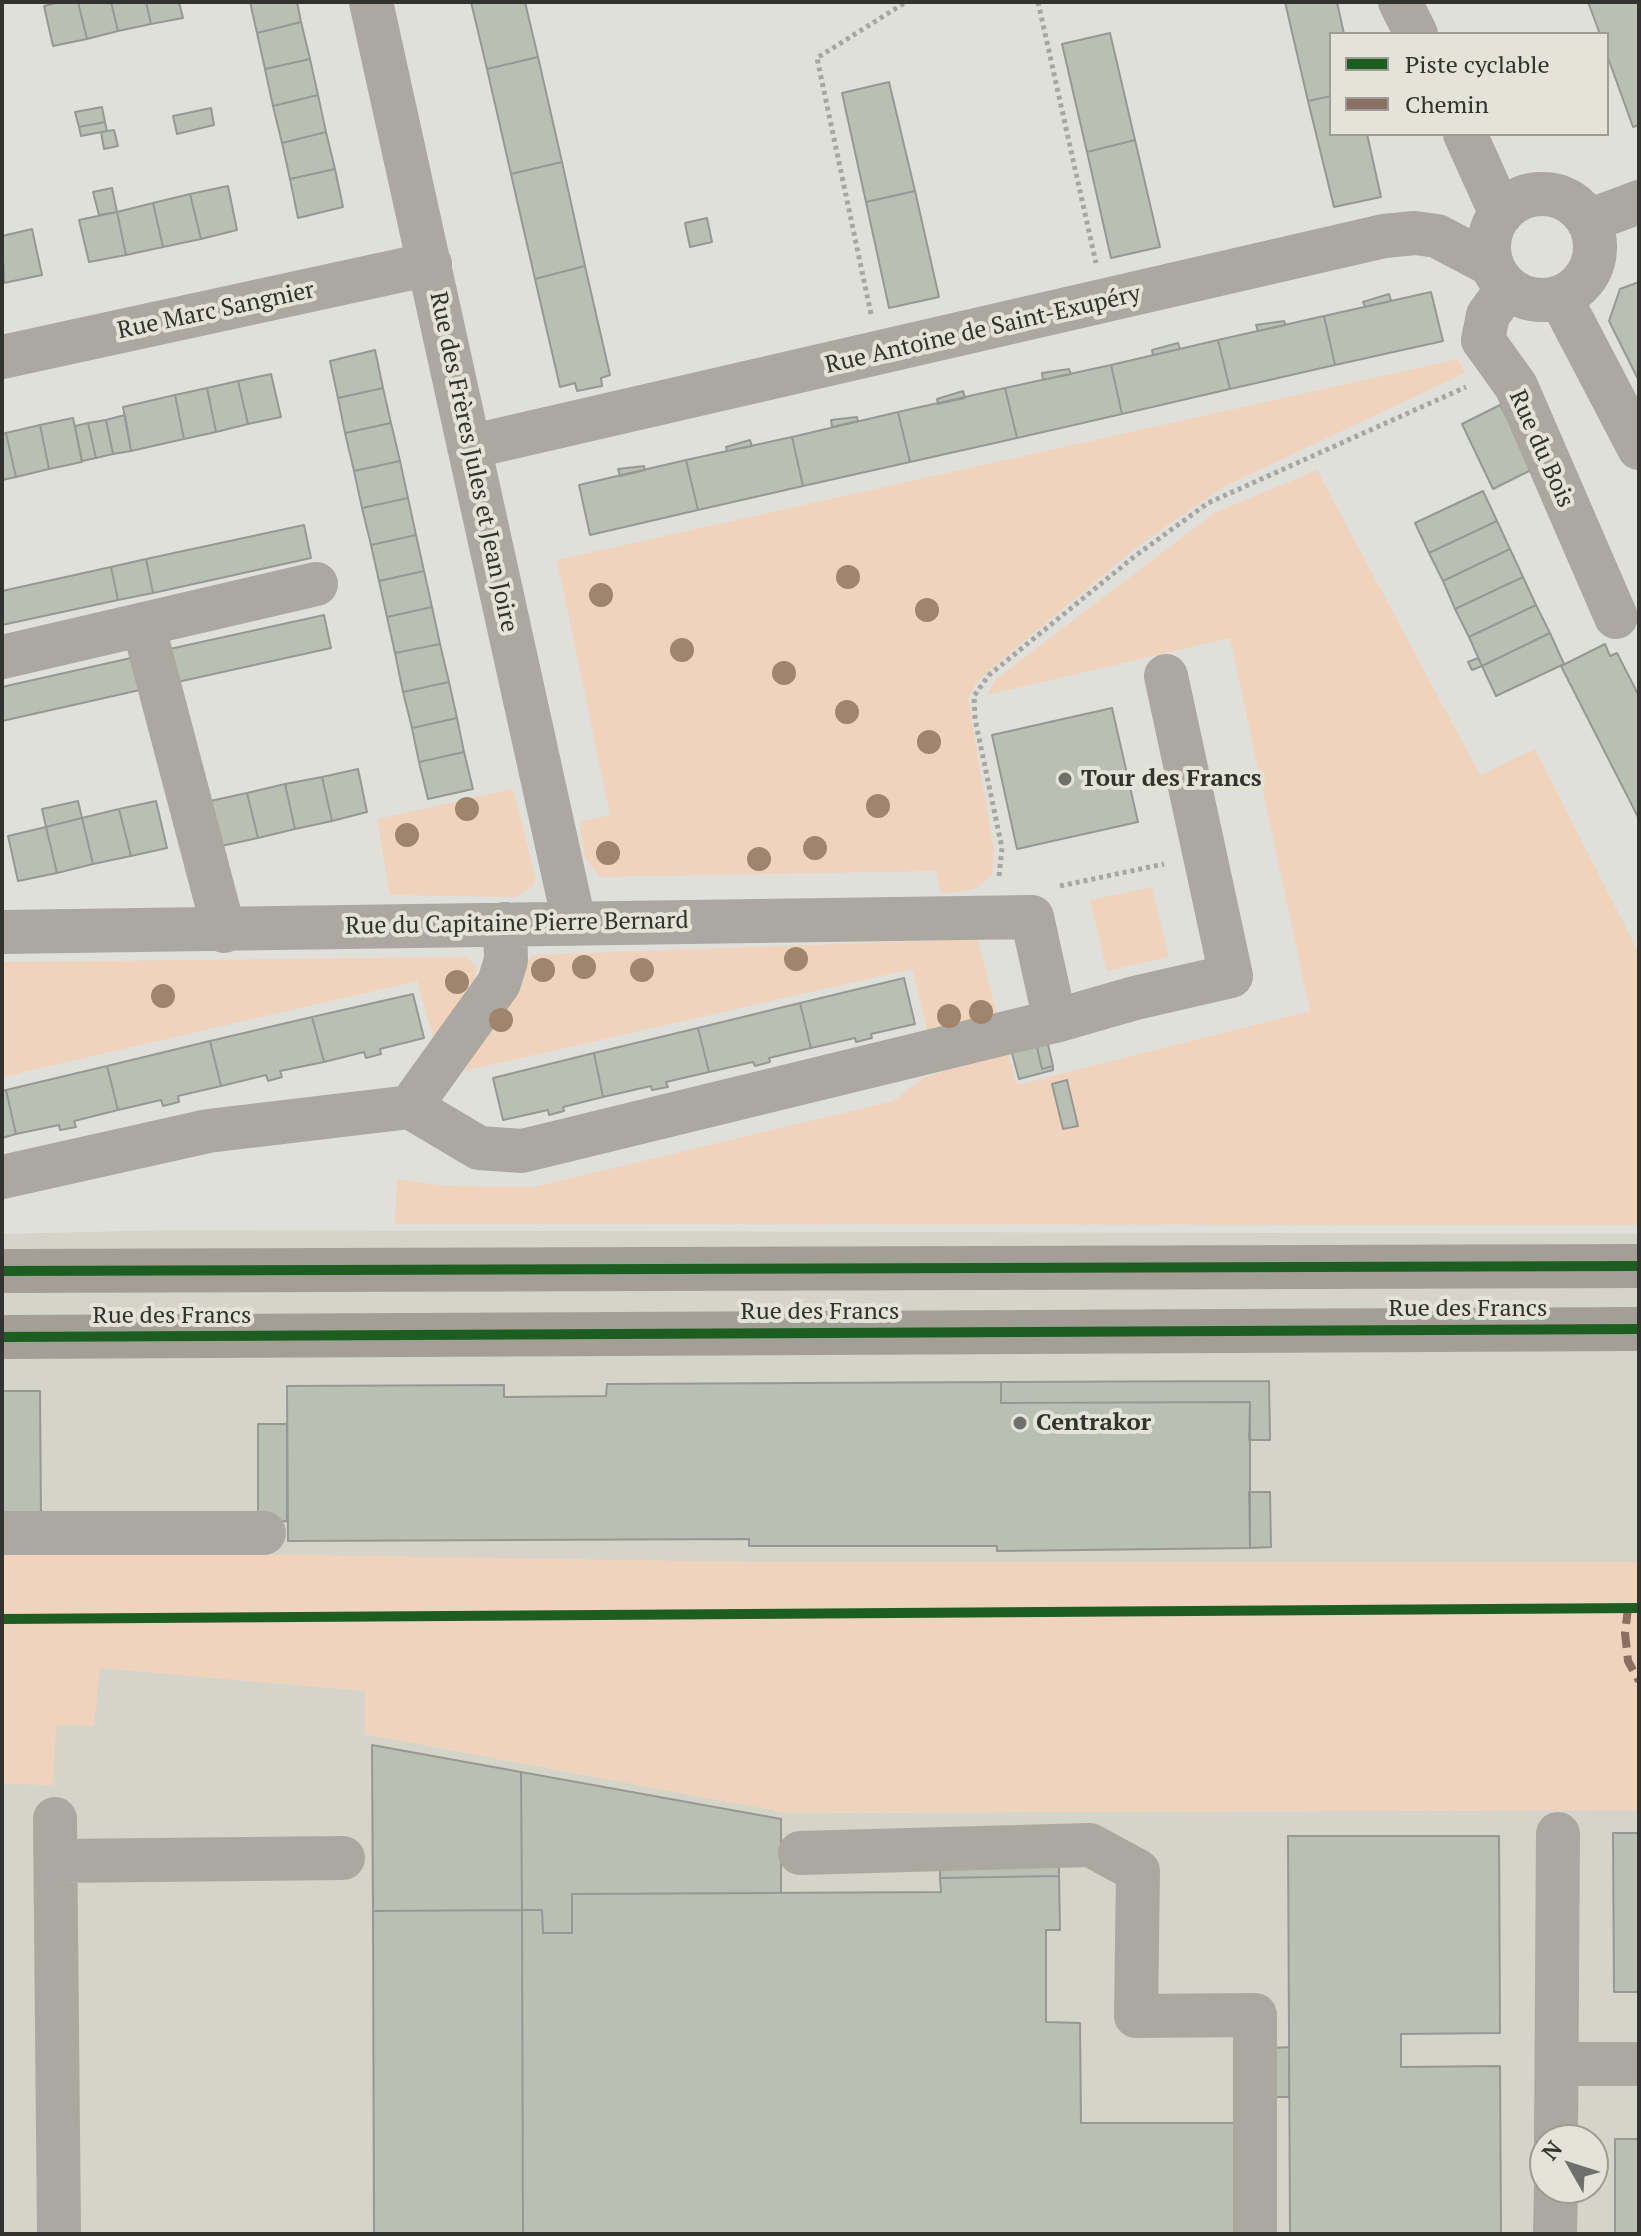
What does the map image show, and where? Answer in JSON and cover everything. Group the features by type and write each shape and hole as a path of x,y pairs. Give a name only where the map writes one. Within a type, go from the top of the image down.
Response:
{"main road":[{"name":"Rue des Francs","path":"2,1271 1639,1266"},
{"name":"Rue des Francs","path":"2,1337 1639,1329"}],"street":[{"name":"Rue des Frères Jules et Jean Joire","path":"371,2 574,922"},
{"path":"1400,2 1415,32"},
{"path":"1466,136 1501,214"},
{"path":"1547,194 1571,203 1588,221 1595,245 1590,270 1575,289 1560,297 1533,299 1500,277 1490,239 1501,214 1521,198 1547,194"},
{"path":"1588,221 1639,202"},
{"name":"Rue Antoine de Saint-Exupéry","path":"469,447 1400,235 1437,236 1500,277"},
{"name":"Rue Marc Sangnier","path":"2,357 430,264"},
{"name":"Rue du Bois","path":"1500,277 1483,340 1521,398 1616,617"},
{"path":"1560,297 1639,448"},
{"path":"2,657 316,584"},
{"path":"143,624 224,931"},
{"path":"2,1177 208,1131 410,1107 479,1148 522,1151 1231,976 1166,676"},
{"path":"1033,896 1055,1021"},
{"name":"Rue du Capitaine Pierre Bernard","path":"2,932 224,931 574,922 1033,896"},
{"path":"410,1107 499,983 506,960 505,924"},
{"path":"2,1533 264,1533"},
{"path":"1556,2124 1558,1834"},
{"path":"59,2234 56,1840 343,1858"},
{"path":"800,1853 1090,1845 1138,1871 1136,2016 1255,2015 1255,2234"},
{"path":"1557,2064 1639,2064"},
{"path":"1555,2234 1556,2204"}],"path":[{"path":"879,355 817,58 906,2"},
{"path":"1038,2 1104,303"},
{"path":"1205,856 1033,896 999,879 1002,848 975,719 974,696 989,675 1135,556 1208,503 1503,370"}],"shaded area":[{"path":"1458,359 1465,373 1225,486 1138,546 979,679 968,698 994,851 992,875 976,889 941,894 936,871 600,877 585,858 580,822 610,815 557,560"},
{"path":"1317,470 1480,775 1535,749 1639,953 1639,1225 395,1224 397,1179 446,1186 534,1187 893,1101 923,1078 1007,1050 1017,1085 1310,1011 1230,638 987,695 995,680 1214,513"},
{"path":"513,789 536,879 531,888 515,897 390,895 377,819"},
{"path":"1152,887 1169,957 1107,971 1090,900"},
{"path":"978,939 999,1023 930,1040 912,969 464,1071 532,955"},
{"path":"466,957 476,966 475,981 434,1040 417,981 2,1077 2,962"},
{"path":"171,1230 1639,1234 1639,1562 760,1562 2,1555 2,1234"},
{"path":"244,1554 760,1562 1639,1562 1639,1810 788,1813 365,1734 365,1691 100,1668 94,1726 56,1725 53,1785 2,1784 2,1555"},
{"path":"100,1668 366,1691 365,1734 788,1813 1639,1810 1639,2234 2,2234 2,1784 53,1784 56,1725"}],"building":[{"path":"78,2 87,39 53,46 44,6"},
{"path":"78,2 111,2 118,31 87,39"},
{"path":"111,2 146,2 151,24 118,31"},
{"path":"146,2 179,2 183,18 151,24"},
{"path":"250,2 297,2 301,22 257,33"},
{"path":"471,2 525,2 538,57 487,69"},
{"path":"1285,2 1337,2 1344,32 1329,32 1329,96 1308,101"},
{"path":"1588,2 1639,2 1639,125 1633,127 1609,61 1609,32 1599,32"},
{"path":"301,22 310,59 265,69 257,33"},
{"path":"1110,33 1135,140 1087,152 1062,44"},
{"path":"538,57 562,162 511,174 487,69"},
{"path":"310,59 318,95 273,106 265,69"},
{"path":"889,82 915,191 866,202 842,93"},
{"path":"318,95 326,132 282,143 273,106"},
{"path":"1329,96 1329,136 1367,136 1381,197 1334,207 1308,101"},
{"path":"102,107 105,122 79,127 75,112"},
{"path":"211,108 214,125 177,134 173,116"},
{"path":"105,122 107,131 81,136 79,127"},
{"path":"114,130 118,146 104,149 101,132"},
{"path":"326,132 335,169 290,179 282,143"},
{"path":"1135,140 1160,247 1111,258 1087,152"},
{"path":"562,162 585,266 535,279 511,174"},
{"path":"335,169 343,207 298,218 290,179"},
{"path":"228,186 237,230 201,239 190,194"},
{"path":"112,188 117,212 99,215 93,192"},
{"path":"915,191 939,297 889,308 866,202"},
{"path":"190,194 201,239 163,247 153,203"},
{"path":"153,203 163,247 126,255 117,212"},
{"path":"117,212 126,255 89,262 79,220"},
{"path":"707,218 712,242 690,247 685,223"},
{"path":"32,229 42,275 4,283 2,236"},
{"path":"585,266 610,375 601,378 602,386 577,391 575,383 560,387 535,279"},
{"path":"1639,282 1639,381 1609,321 1620,289"},
{"path":"1431,292 1443,341 1335,365 1324,316"},
{"path":"1389,294 1391,301 1365,307 1363,302"},
{"path":"1324,316 1335,365 1230,389 1218,340"},
{"path":"1284,321 1286,325 1258,331 1256,325"},
{"path":"1218,340 1230,389 1122,414 1111,365"},
{"path":"1178,343 1180,349 1153,355 1152,350"},
{"path":"375,350 383,388 338,398 330,361"},
{"path":"1111,365 1122,414 1017,438 1005,388"},
{"path":"1069,369 1071,374 1043,380 1042,373"},
{"path":"271,374 281,417 248,424 238,381"},
{"path":"238,381 248,424 216,432 207,388"},
{"path":"207,388 216,432 184,439 175,395"},
{"path":"383,388 391,423 345,433 338,398"},
{"path":"1005,388 1017,438 910,462 898,412"},
{"path":"963,391 965,398 938,404 937,399"},
{"path":"175,395 184,439 131,451 123,407"},
{"path":"1500,405 1535,468 1493,489 1462,424"},
{"path":"898,412 910,462 803,486 792,437"},
{"path":"125,415 131,451 113,454 106,420"},
{"path":"857,417 858,421 832,427 831,420"},
{"path":"73,418 82,462 49,469 40,425"},
{"path":"106,420 113,454 96,458 88,423"},
{"path":"88,423 96,458 82,461 75,426"},
{"path":"391,423 400,461 354,471 345,433"},
{"path":"40,425 49,469 16,477 6,433"},
{"path":"6,433 16,477 2,480 2,434"},
{"path":"792,437 803,486 698,510 686,460"},
{"path":"750,440 752,446 727,451 726,447"},
{"path":"686,460 698,510 590,535 579,485"},
{"path":"400,461 408,498 362,508 354,471"},
{"path":"644,466 645,470 620,476 618,469"},
{"path":"1483,491 1497,521 1429,553 1415,523"},
{"path":"408,498 416,535 371,545 362,508"},
{"path":"1497,521 1510,549 1443,581 1429,553"},
{"path":"304,525 311,558 153,593 146,559"},
{"path":"416,535 424,571 379,581 371,545"},
{"path":"1510,549 1523,577 1455,609 1443,581"},
{"path":"146,559 153,593 118,600 111,567"},
{"path":"111,567 118,600 2,625 2,591"},
{"path":"424,571 432,607 387,617 379,581"},
{"path":"1523,577 1536,605 1469,637 1455,609"},
{"path":"1536,605 1550,633 1482,666 1469,637"},
{"path":"432,607 440,644 395,653 387,617"},
{"path":"324,615 331,648 173,683 165,650"},
{"path":"1550,633 1564,664 1496,696 1482,666"},
{"path":"440,644 449,682 403,692 395,653"},
{"path":"1605,644 1610,656 1617,653 1639,696 1639,819 1561,666"},
{"path":"131,658 140,690 2,721 2,687"},
{"path":"1478,658 1482,666 1472,670 1468,662"},
{"path":"449,682 457,718 412,728 403,692"},
{"name":"Tour des Francs","path":"1112,708 1138,822 1017,849 992,735"},
{"path":"457,718 464,752 419,762 412,728"},
{"path":"464,752 473,789 428,799 419,762"},
{"path":"358,769 367,812 332,821 322,777"},
{"path":"322,777 332,821 295,829 285,784"},
{"path":"285,784 295,829 258,838 247,793"},
{"path":"247,793 258,838 221,846 210,801"},
{"path":"78,801 82,818 46,827 42,809"},
{"path":"156,801 167,848 131,856 119,809"},
{"path":"119,809 131,856 93,864 82,818"},
{"path":"82,818 93,864 57,873 46,827"},
{"path":"46,827 57,873 18,881 8,836"},
{"path":"904,978 915,1024 871,1034 872,1038 856,1042 855,1038 811,1048 800,1003"},
{"path":"413,994 424,1038 380,1049 381,1054 366,1058 364,1052 324,1062 312,1017"},
{"path":"800,1003 811,1048 769,1058 770,1062 755,1066 753,1062 709,1072 698,1028"},
{"path":"312,1017 324,1062 280,1071 282,1077 268,1081 266,1075 221,1086 210,1041"},
{"path":"698,1028 709,1072 666,1082 668,1087 652,1090 651,1086 603,1097 594,1053"},
{"path":"1046,1036 1053,1066 1042,1069 1035,1039"},
{"path":"1035,1039 1042,1069 1053,1066 1053,1070 1019,1079 1010,1046"},
{"path":"210,1041 221,1086 178,1096 179,1102 163,1106 161,1100 118,1110 107,1066"},
{"path":"594,1053 603,1097 563,1107 564,1111 549,1115 548,1110 503,1120 493,1078"},
{"path":"107,1066 118,1110 74,1121 76,1127 60,1130 59,1125 16,1134 6,1090"},
{"path":"1067,1080 1078,1126 1063,1129 1052,1084"},
{"path":"6,1090 16,1134 2,1138 2,1091"},
{"path":"1269,1381 1270,1440 1249,1440 1250,1402 1001,1403 1001,1382"},
{"path":"1001,1382 1001,1403 1250,1402 1250,1548 997,1551 997,1546 749,1546 749,1539 288,1541 287,1386 504,1385 504,1397 606,1396 607,1384"},
{"path":"2,1391 40,1391 41,1519 2,1520"},
{"path":"258,1424 287,1424 287,1521 258,1522"},
{"path":"1249,1492 1270,1492 1271,1547 1250,1548"},
{"path":"372,1745 521,1772 522,1910 373,1911"},
{"path":"521,1772 781,1819 781,1893 572,1894 572,1933 543,1933 542,1910 522,1910"},
{"path":"1613,1833 1639,1833 1639,1992 1614,1992"},
{"path":"1288,1836 1499,1836 1500,2033 1401,2034 1401,2067 1500,2066 1501,2234 1290,2234"},
{"path":"1059,1852 1059,1876 940,1878 940,1854"},
{"path":"1059,1876 1060,1930 1046,1930 1046,2022 1080,2023 1081,2123 1235,2123 1236,2234 523,2234 522,1910 542,1910 543,1933 572,1933 572,1894 941,1892 940,1878"},
{"path":"522,1910 523,2234 374,2234 373,1911"},
{"path":"1289,2047 1289,2097 1273,2097 1273,2048"},
{"path":"1615,2139 1639,2139 1639,2234 1615,2234"}],"marked path":[{"path":"1628,1608 1625,1633 1628,1661 1639,1681"}],"cycle path":[{"path":"2,1271 1639,1266"},
{"path":"2,1337 1639,1329"},
{"path":"2,1619 1639,1608"}],"place":[{"name":"Tour des Francs","path":"1065,779"},
{"name":"Centrakor","path":"1020,1423"}]}
